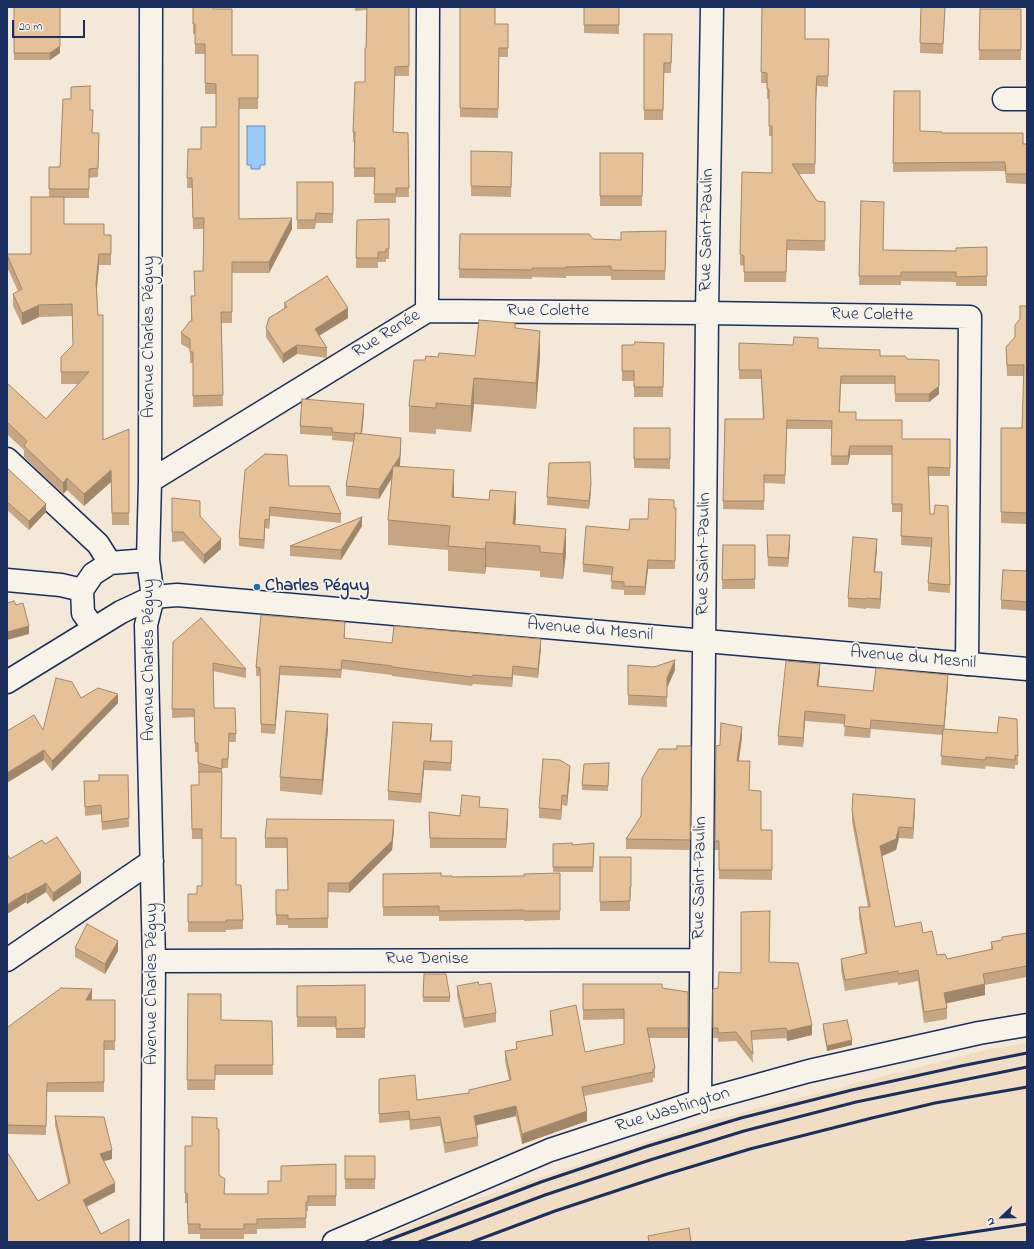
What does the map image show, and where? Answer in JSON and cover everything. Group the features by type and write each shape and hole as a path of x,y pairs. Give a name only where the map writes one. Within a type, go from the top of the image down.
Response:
{"street":[{"name":"Avenue Charles Péguy","path":"151,7 150,481 148,560 153,597 146,625 154,961 152,1242"},
{"name":"Rue Renée","path":"150,481 427,311 428,7"},
{"name":"Rue Saint-Paulin","path":"700,1101 700,960 707,313 712,7"},
{"path":"1004,99 1027,100"},
{"name":"Rue Colette","path":"427,311 970,317 967,664"},
{"path":"7,459 98,544 110,563"},
{"path":"94,628 83,613 82,590 93,574 110,563 148,560"},
{"path":"7,580 61,585 82,590"},
{"name":"Avenue du Mesnil","path":"153,597 177,595 1027,669"},
{"path":"7,682 121,612 153,597"},
{"path":"7,960 152,861"},
{"name":"Rue Denise","path":"154,961 700,960"},
{"name":"Rue Washington","path":"334,1242 550,1150 700,1101 809,1071 979,1033 1027,1025"}],"shaded area":[{"path":"1027,1043 1027,1242 372,1242 446,1209 709,1121 985,1050"}],"water":[{"path":"247,126 265,126 265,165 260,165 260,169 251,169 251,165 247,165"}],"building":[{"path":"14,7 60,7 60,46 50,53 14,53"},
{"path":"193,7 232,9 232,55 258,55 258,98 239,98 239,219 292,218 269,262 232,262 232,312 221,312 223,395 193,396 193,352 190,352 190,339 181,333 190,321 192,321 191,296 195,296 194,271 203,271 204,218 193,218 192,178 187,178 188,149 201,149 201,127 216,127 216,84 205,83 205,44 195,44"},
{"path":"367,7 409,7 409,66 395,67 393,132 408,133 409,188 396,188 396,194 374,194 375,168 354,168 355,132 353,132 355,82 365,82"},
{"path":"460,7 495,7 495,24 508,24 508,48 499,48 498,109 460,108"},
{"path":"584,7 619,7 619,25 584,25"},
{"path":"762,7 805,7 805,39 829,39 828,76 817,76 815,164 792,164 817,201 825,202 825,241 787,240 786,272 744,272 744,256 740,254 742,172 772,173 772,126 769,126 769,89 767,89 767,73 761,72"},
{"path":"921,7 945,7 943,44 920,43"},
{"path":"980,9 1021,9 1021,50 979,50"},
{"path":"644,34 672,34 671,63 664,63 663,110 644,110"},
{"path":"90,86 90,110 93,110 92,133 99,133 98,168 89,169 89,189 49,189 49,167 60,167 63,99 71,99 71,87"},
{"path":"894,91 920,91 920,131 942,133 1023,133 1023,144 1027,144 1027,174 1006,174 1005,162 893,163"},
{"path":"471,151 512,152 511,187 471,186"},
{"path":"600,153 643,153 642,196 600,196"},
{"path":"297,182 333,182 333,214 316,213 315,220 297,220"},
{"path":"31,197 64,197 64,224 104,224 104,235 111,235 111,254 99,254 96,283 98,315 103,315 103,440 129,429 129,513 112,513 111,470 84,494 67,478 63,483 24,446 27,441 7,422 7,383 46,419 89,372 61,372 61,357 73,345 72,304 39,305 22,313 13,294 22,289 7,254 31,254"},
{"path":"861,201 884,202 883,250 956,251 956,248 987,247 987,276 956,277 956,272 901,272 901,276 859,276"},
{"path":"389,219 389,249 386,249 386,252 378,252 378,258 356,258 357,220"},
{"path":"666,231 665,271 611,270 611,266 532,268 532,270 459,269 460,234 589,234 593,239 621,240 621,232"},
{"path":"327,276 348,308 315,329 327,348 297,345 283,354 266,328 269,318 287,307 284,303"},
{"path":"1020,306 1027,306 1027,513 1001,512 1001,428 1022,428 1024,365 1007,365 1006,347 1015,337 1015,325 1020,319"},
{"path":"479,320 515,323 515,328 540,331 536,383 474,378 471,406 436,403 436,408 409,406 414,360 425,360 426,356 438,357 439,353 475,356"},
{"path":"794,337 818,338 818,348 880,350 880,356 905,356 907,359 939,360 939,386 929,394 895,394 895,376 841,376 839,412 856,412 856,420 902,420 902,439 950,439 950,468 928,467 930,514 934,514 935,505 948,506 950,585 928,583 932,538 901,536 902,504 892,504 892,446 850,446 848,456 831,456 832,421 787,420 785,475 764,475 764,501 723,501 725,419 764,419 761,370 739,370 739,343 793,345"},
{"path":"635,342 664,343 663,387 634,387 634,371 622,371 622,345 634,345"},
{"path":"302,399 364,404 361,434 332,432 332,428 300,426"},
{"path":"634,428 670,428 670,459 634,459"},
{"path":"355,433 401,438 400,456 379,489 346,486"},
{"path":"265,454 287,455 289,486 329,486 341,514 270,507 269,520 265,519 264,540 239,538 245,470"},
{"path":"590,462 591,484 589,501 547,497 549,463"},
{"path":"393,466 454,470 452,497 489,500 490,490 516,492 513,524 566,529 563,554 540,552 540,546 486,542 485,549 448,546 450,526 388,520"},
{"path":"7,468 46,504 29,521 7,502"},
{"path":"172,498 200,501 200,516 221,539 204,555 183,532 172,532"},
{"path":"649,499 674,500 674,508 676,508 675,561 648,560 645,587 624,586 624,582 611,581 613,567 583,564 586,526 629,530 630,519 648,519"},
{"path":"362,517 341,550 290,546"},
{"path":"767,535 790,535 788,558 768,557"},
{"path":"853,537 877,539 874,572 882,572 880,599 848,598"},
{"path":"723,545 755,545 755,579 722,580"},
{"path":"1003,570 1027,571 1027,602 1001,600"},
{"path":"14,601 16,605 23,603 29,626 7,632 7,603"},
{"path":"261,615 345,622 344,638 392,643 394,626 541,639 538,669 513,666 512,678 473,675 472,677 342,660 341,670 280,666 275,725 261,724 260,668 256,667"},
{"path":"201,618 246,669 213,663 214,708 235,708 236,734 229,733 228,759 222,759 222,769 198,763 198,743 195,743 194,709 172,709 173,642"},
{"path":"675,660 667,678 667,697 628,695 628,665 654,667"},
{"path":"786,661 820,664 817,686 873,691 876,668 948,675 944,726 871,720 870,729 844,726 845,715 805,711 803,738 778,736"},
{"path":"56,678 72,682 81,698 98,688 118,694 52,761 44,750 7,773 7,731 34,715 43,730"},
{"path":"286,711 328,714 322,780 280,777"},
{"path":"999,717 1017,719 1018,756 1015,755 1015,760 986,757 985,760 941,756 943,729 997,733"},
{"path":"393,722 432,724 430,741 452,741 451,763 424,761 421,794 388,791"},
{"path":"721,723 742,727 737,761 750,761 749,790 761,791 761,830 772,830 772,870 719,870 719,841 715,841 716,746 720,745"},
{"path":"677,746 691,746 690,840 626,839 641,816 642,778 659,749 677,749"},
{"path":"543,759 560,760 570,766 567,796 562,795 561,810 539,808"},
{"path":"609,763 608,786 582,785 584,764"},
{"path":"199,772 222,772 221,838 236,838 236,885 241,885 243,920 226,920 226,922 188,922 188,894 197,894 197,886 202,886 202,829 192,829 191,785 199,785"},
{"path":"99,775 128,775 129,818 102,822 101,805 85,807 84,781 99,781"},
{"path":"853,794 915,799 913,828 899,827 896,839 880,846 895,927 921,922 923,933 932,931 937,955 945,954 947,959 993,949 991,942 1002,940 1002,937 1027,933 1027,966 983,974 985,984 944,993 947,1008 924,1012 918,970 898,974 898,971 845,980 841,959 867,953 859,907 870,907 852,811"},
{"path":"462,795 480,797 479,807 508,809 506,839 430,838 429,812 460,816"},
{"path":"267,819 394,820 392,841 349,883 328,883 328,918 288,919 288,915 276,915 276,890 288,890 287,838 265,838"},
{"path":"57,837 81,873 53,893 46,883 7,905 7,854 10,859 42,840 45,844"},
{"path":"572,843 572,845 594,843 593,867 553,867 553,844"},
{"path":"600,857 631,857 630,901 600,902"},
{"path":"441,873 441,876 452,877 524,876 524,874 560,873 560,911 439,911 439,906 383,907 383,874"},
{"path":"770,911 769,962 798,963 812,1025 787,1031 786,1028 751,1031 753,1054 736,1032 718,1033 718,1028 713,1028 713,989 718,988 719,972 741,973 741,912"},
{"path":"87,924 118,941 105,964 75,948"},
{"path":"424,974 446,974 450,997 423,997"},
{"path":"478,982 479,985 491,983 496,1013 464,1018 457,986"},
{"path":"583,984 662,984 662,988 688,992 688,1028 647,1028 655,1068 653,1069 653,1072 582,1087 587,1111 522,1134 516,1106 474,1116 478,1137 445,1143 440,1117 410,1120 409,1111 379,1114 379,1079 415,1075 417,1100 469,1093 469,1090 511,1080 505,1051 517,1049 516,1042 553,1035 550,1011 576,1005 585,1052 624,1044 624,1009 583,1010"},
{"path":"365,985 365,1028 336,1029 336,1017 297,1017 297,986"},
{"path":"61,988 92,989 86,1000 115,1000 115,1041 104,1041 104,1082 47,1083 46,1126 8,1125 7,1026 8,1027"},
{"path":"188,994 221,994 221,1020 272,1021 273,1065 215,1065 215,1080 187,1080"},
{"path":"847,1020 852,1040 827,1046 823,1024"},
{"path":"55,1116 104,1117 112,1150 100,1154 115,1183 83,1200 101,1234 129,1219 129,1242 7,1242 7,1152 38,1201 70,1183"},
{"path":"192,1117 217,1118 217,1129 219,1129 219,1175 225,1179 224,1194 268,1194 268,1181 281,1181 281,1166 336,1164 336,1196 308,1196 308,1202 306,1202 306,1218 257,1219 257,1224 244,1224 244,1229 200,1229 200,1224 188,1224 187,1193 185,1193 185,1146 192,1146"},
{"path":"345,1156 375,1156 375,1179 345,1179"},
{"path":"689,1228 691,1242 649,1242 648,1236"}],"railway":[{"path":"383,1242 541,1182 648,1146 741,1118 852,1090 1027,1053"},
{"path":"419,1242 545,1195 744,1131 856,1102 1027,1067"},
{"path":"472,1242 555,1211 664,1175 750,1149 935,1103 1027,1087"},
{"path":"906,1242 1027,1224"}],"place":[{"name":"Charles Péguy","path":"257,587"}]}
